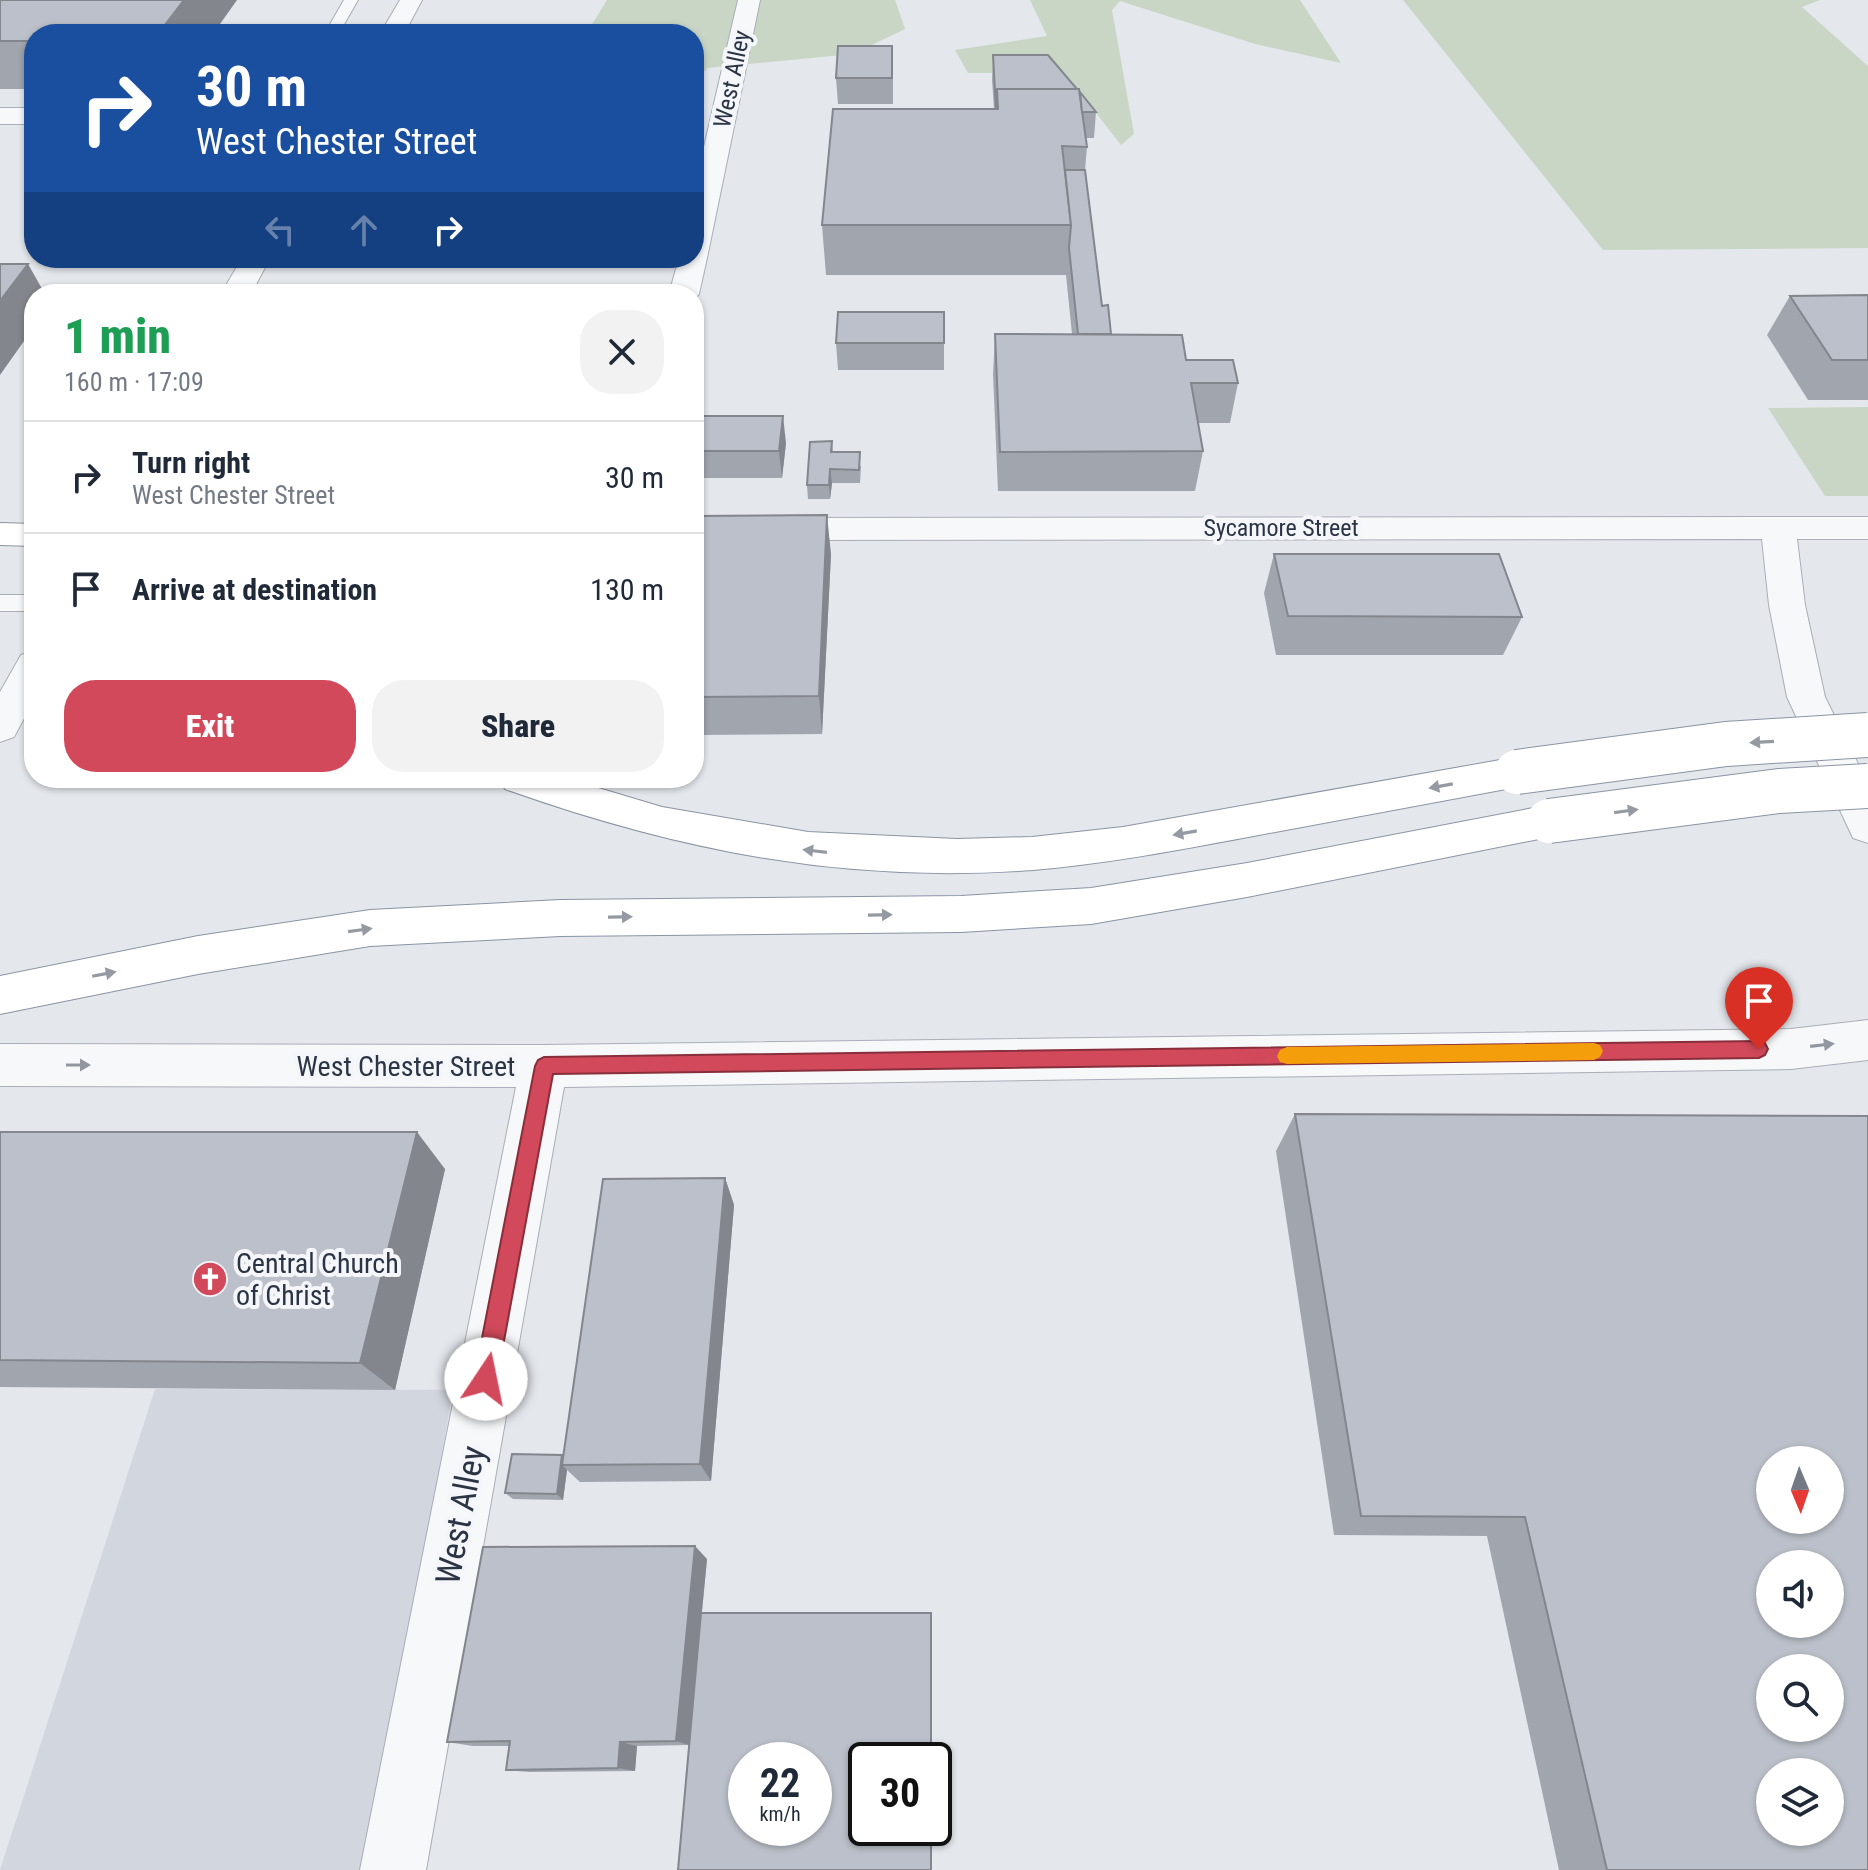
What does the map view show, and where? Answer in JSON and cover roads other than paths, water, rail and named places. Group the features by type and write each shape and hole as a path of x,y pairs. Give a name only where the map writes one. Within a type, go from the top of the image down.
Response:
{"highway":[{"path":"0,534 24,535"},
{"path":"544,788 585,804 701,834 820,852 958,857 1107,846 1517,772 1726,744 1868,735"},
{"path":"0,995 198,955 370,928 560,918 961,914 1091,906 1247,880 1549,821 1779,791 1868,786"}],"street":[{"path":"398,24 411,0"},
{"name":"West Alley","path":"704,206 749,0"},
{"path":"0,116 24,116"},
{"path":"1778,528 1787,605 1806,697 1868,827"},
{"name":"Sycamore Street","path":"704,529 1868,528"},
{"path":"0,727 24,683"},
{"name":"West Chester Street","path":"0,1065 544,1066 1791,1049 1868,1040"},
{"name":"West Alley","path":"393,1870 544,1066"}],"lane":[{"path":"337,24 351,0"},
{"path":"0,603 24,603"}],"place":[{"name":"Central Church of Christ","path":"210,1279"}]}
